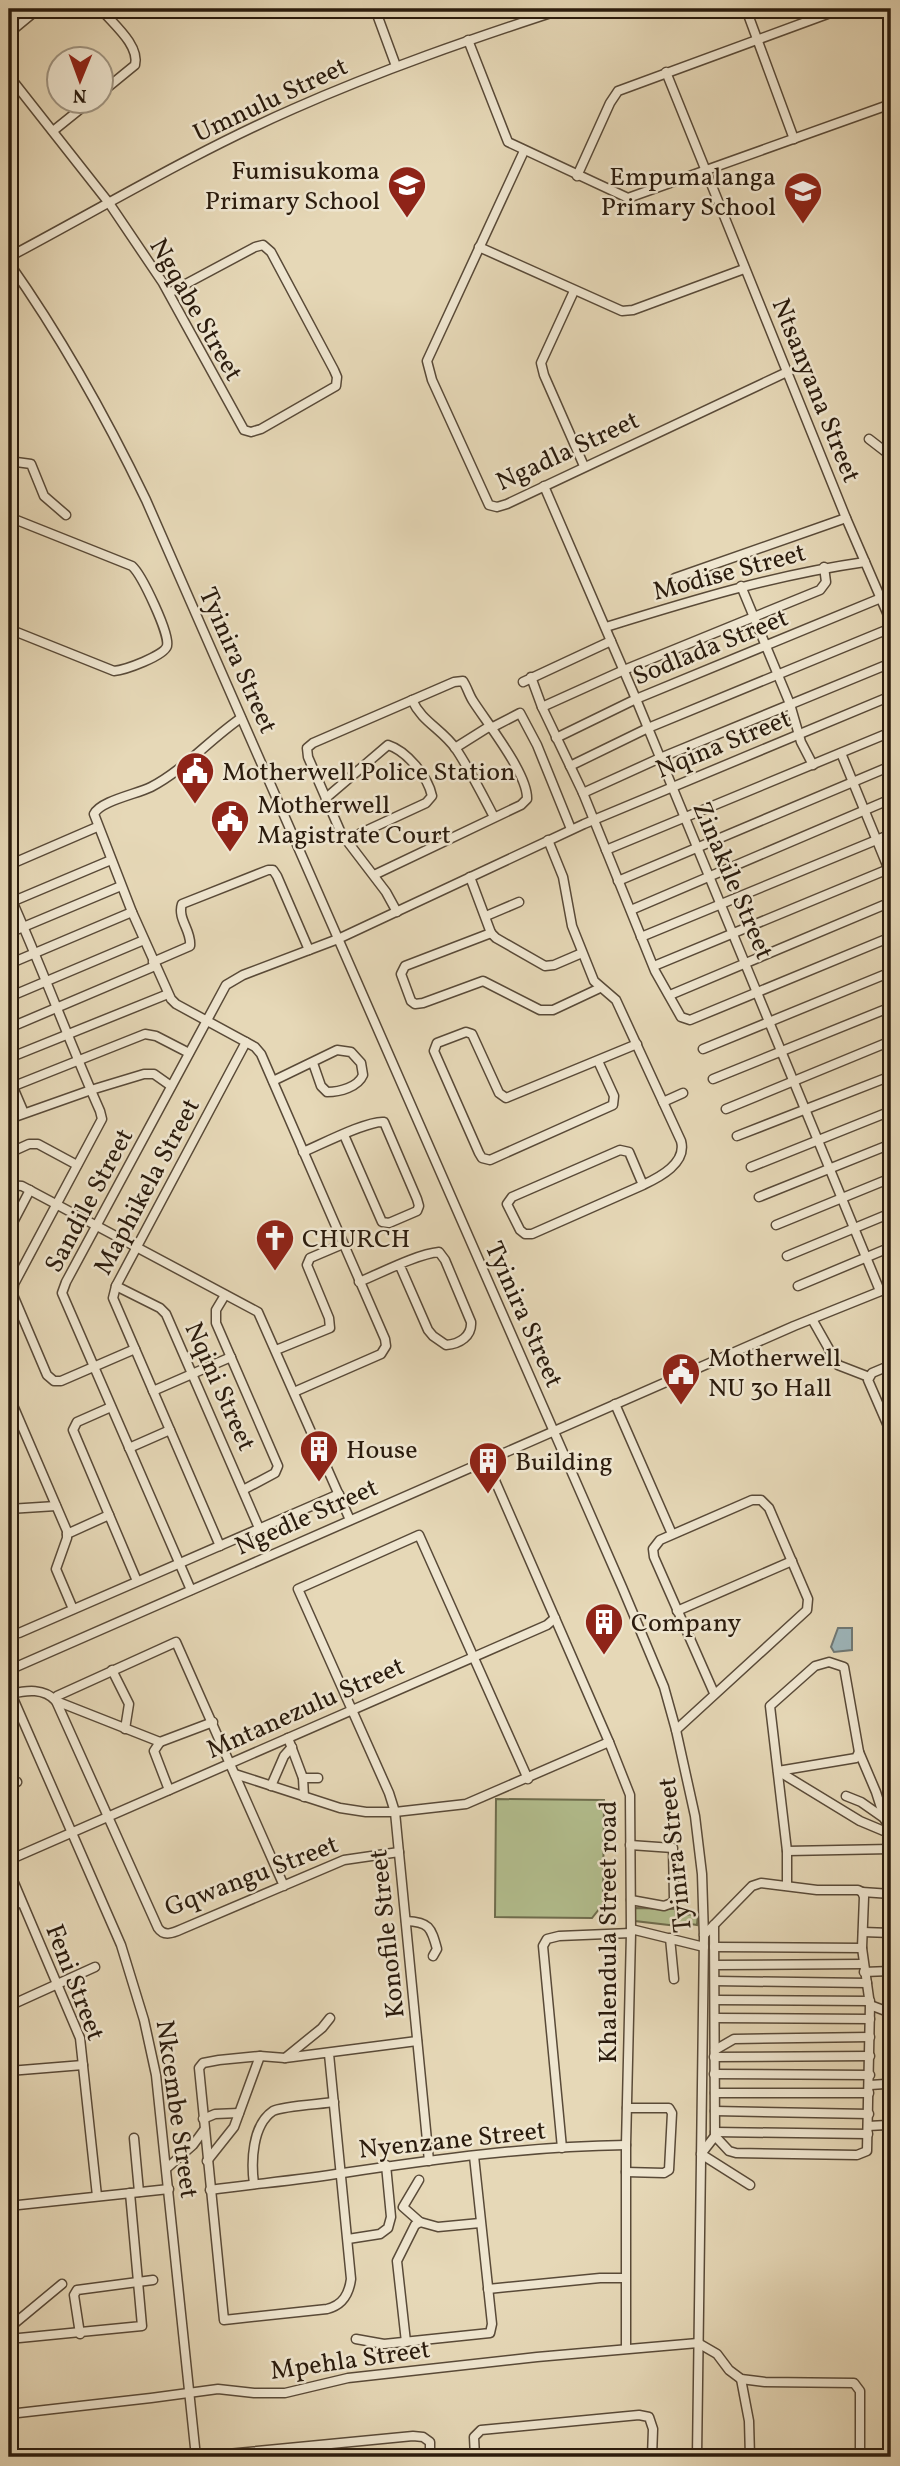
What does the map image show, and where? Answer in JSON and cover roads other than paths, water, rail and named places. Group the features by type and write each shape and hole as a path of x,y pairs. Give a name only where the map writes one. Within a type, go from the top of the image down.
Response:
{"street":[{"path":"9,33 38,9"},
{"path":"101,9 134,50 136,59 135,65 116,81"},
{"path":"375,9 396,66"},
{"name":"Umnulu Street","path":"9,257 268,121 396,66 563,9"},
{"path":"746,9 794,139"},
{"path":"576,176 615,95 624,88 841,9"},
{"path":"468,40 506,140 576,176 628,198 891,104"},
{"name":"Ntsanyana Street","path":"666,72 744,269 891,622"},
{"name":"Ngqabe Street","path":"9,76 108,203 169,293 244,430 251,432 261,429 333,390 337,381 334,370 271,252 264,245 255,247 169,293"},
{"path":"53,131 72,116"},
{"name":"Ngadla Street","path":"524,151 429,355 428,367 489,505 501,506 787,372"},
{"path":"479,247 614,310 628,311 744,269"},
{"name":"Tyinira Street","path":"9,263 42,310 112,430 146,500 664,1687 695,1816 702,1874 704,1947 697,2457"},
{"path":"574,290 541,363 584,466"},
{"path":"869,439 891,456"},
{"path":"9,461 31,464 44,496 66,515"},
{"name":"Zinakile Street","path":"544,486 624,670 880,1291"},
{"path":"9,517 132,566 145,586 167,644 163,653 114,671 9,629"},
{"path":"675,578 846,518"},
{"name":"Modise Street","path":"606,627 741,586 865,562"},
{"path":"542,707 624,670 820,590 826,582 824,568"},
{"path":"741,586 790,704 801,741 813,765"},
{"name":"Sodlada Street","path":"556,738 636,699 881,598"},
{"path":"570,766 648,728 891,628"},
{"path":"611,641 527,680 583,793 641,937 681,1017 690,1020 891,937"},
{"path":"583,793 660,758 891,663"},
{"path":"374,875 527,799 515,766 461,680 309,746 308,757 346,841 374,875 397,912"},
{"name":"Nqina Street","path":"470,877 593,820 891,696"},
{"path":"412,700 418,714 441,731 455,748 494,817"},
{"path":"455,748 520,713 537,745 571,830"},
{"path":"241,718 155,785 97,808 94,814 121,886 168,994 176,1004 258,1050 385,1339 385,1349 381,1354 294,1392"},
{"path":"606,850 891,732"},
{"path":"326,798 388,745 410,760 430,788 432,796 426,803 346,841"},
{"path":"654,966 890,871 841,753"},
{"path":"618,881 891,766"},
{"path":"631,909 891,799"},
{"path":"9,865 97,827"},
{"path":"641,937 891,834"},
{"path":"548,840 563,877 570,920 595,984 617,1000 681,1141 681,1154 663,1176 643,1185 528,1234 520,1230 507,1204 512,1196 620,1150 629,1152 643,1185"},
{"path":"111,860 10,900 100,1111 101,1122 14,1284 13,1295 49,1378 54,1381 61,1381 135,1349"},
{"path":"9,1028 190,946 190,937 180,912 181,904 268,870 273,870 277,876 309,950"},
{"path":"470,877 491,933 496,939 545,966 582,953"},
{"name":"Sandile Street","path":"191,1590 62,1293 66,1282 206,1020 230,982 338,939 470,877"},
{"path":"9,933 121,886"},
{"path":"486,916 519,902"},
{"path":"670,995 891,902"},
{"path":"9,964 132,912"},
{"path":"491,933 405,966 401,974 411,1002 423,1003 483,981 546,1011 600,988"},
{"path":"9,997 144,940"},
{"path":"703,1049 891,972"},
{"path":"9,1058 168,994"},
{"path":"713,1079 891,1007"},
{"path":"598,1061 614,1096 613,1105 490,1160 482,1158 479,1153 434,1051 437,1043 466,1032 472,1034 499,1093 506,1098 637,1044"},
{"path":"24,1113 10,1084 78,1059 148,1034 189,1053"},
{"path":"726,1109 891,1041"},
{"name":"Maphikela Street","path":"220,1546 113,1298 116,1286 136,1247 246,1042"},
{"path":"273,1081 337,1050 346,1049 356,1056 363,1075 357,1084 335,1092 327,1091 322,1088 313,1063"},
{"path":"9,1119 149,1073 171,1086"},
{"path":"737,1136 891,1076"},
{"path":"663,1102 683,1093"},
{"path":"751,1167 891,1111"},
{"path":"303,1152 377,1121 384,1122 417,1199 417,1211 388,1223 382,1222 344,1135"},
{"path":"9,1153 29,1144 38,1144 77,1165"},
{"path":"759,1197 891,1144"},
{"path":"776,1225 891,1178"},
{"path":"9,1185 18,1184 30,1190 258,1312 350,1520"},
{"path":"9,1230 30,1190"},
{"path":"787,1256 891,1213"},
{"path":"276,1350 330,1328 329,1318 307,1265 310,1258 342,1244"},
{"path":"798,1286 891,1247"},
{"path":"359,1282 435,1252 442,1255 471,1322 471,1330 465,1338 446,1345 430,1333 400,1266"},
{"name":"Nqini Street","path":"116,1286 160,1308 166,1314 260,1528"},
{"name":"Ngedle Street","path":"9,1670 615,1404 891,1287"},
{"path":"225,1295 216,1310 215,1319 278,1466 275,1473 243,1490"},
{"path":"812,1319 838,1365 869,1377"},
{"path":"153,1391 231,1357"},
{"path":"891,1365 869,1377 891,1433"},
{"path":"9,1396 67,1534 56,1569 73,1609"},
{"path":"615,1404 672,1534"},
{"path":"111,1407 77,1422 73,1430 137,1581"},
{"path":"129,1448 170,1430"},
{"name":"Khalendula Street road","path":"486,1461 630,1795 626,2348"},
{"path":"19,1633 339,1493"},
{"path":"676,1730 807,1611 808,1599 769,1508 761,1500 752,1500 672,1534 657,1542 653,1553 714,1693"},
{"path":"9,1508 56,1506"},
{"path":"67,1534 109,1515"},
{"name":"Konofile Street","path":"429,2161 395,1812 298,1589 419,1535 474,1657"},
{"path":"677,1611 792,1561"},
{"name":"Mntanezulu Street","path":"9,1860 547,1625 555,1618"},
{"path":"56,1701 57,1696 64,1691 176,1642 284,1886"},
{"path":"474,1657 528,1779"},
{"path":"787,1885 787,1851 771,1706 815,1666 829,1662 844,1667 859,1752 888,1821"},
{"path":"112,1670 129,1704 125,1729"},
{"path":"10,1691 40,1692 49,1694 56,1701 108,1816"},
{"name":"Nkcembe Street","path":"10,1691 121,1945 145,2020 156,2075 167,2168 196,2457"},
{"path":"56,1701 160,1742"},
{"path":"169,1790 154,1753 155,1747 160,1742 212,1722"},
{"path":"289,1738 303,1778 304,1797"},
{"path":"236,1774 351,1811 395,1812 466,1804 609,1742"},
{"path":"271,1786 284,1756 292,1748"},
{"path":"778,1770 856,1758 859,1752"},
{"path":"778,1770 860,1821 891,1834"},
{"path":"303,1778 318,1778"},
{"path":"846,1796 861,1802 888,1821"},
{"name":"Gqwangu Street","path":"108,1816 158,1928 163,1933 172,1933 344,1860 399,1852"},
{"path":"630,1846 673,1848 674,1899 672,1903 664,1906 631,1900"},
{"path":"787,1851 891,1849"},
{"name":"Feni Street","path":"9,1871 79,2033 97,2196"},
{"path":"704,1935 752,1886 761,1883 817,1890 891,1892"},
{"path":"715,2134 729,2151 736,2153 857,2155 867,2151 870,2003 862,1948 862,1892"},
{"path":"9,1908 21,1902"},
{"path":"405,1921 421,1922 429,1927 437,1949 433,1956"},
{"path":"714,1925 715,2134 701,2154 750,2185"},
{"path":"562,2148 543,1946 547,1939 631,1931 704,1947"},
{"path":"863,1932 891,1933"},
{"path":"670,1938 674,1979"},
{"path":"714,1947 862,1948"},
{"path":"715,1965 864,1968 890,1971 891,1968"},
{"path":"9,2006 95,1967"},
{"path":"715,1981 867,1983"},
{"path":"715,2000 870,2003 891,2012"},
{"path":"285,2058 322,2028 330,2018"},
{"path":"715,2018 870,2019"},
{"path":"715,2054 734,2039 870,2038"},
{"path":"329,2053 348,2239 351,2283 346,2296 339,2304 327,2309 224,2320 198,2073 200,2066 206,2062 260,2056 285,2058 418,2041"},
{"path":"715,2054 870,2056"},
{"path":"207,2161 234,2127 260,2056"},
{"path":"9,2071 83,2065"},
{"path":"714,2074 870,2075"},
{"path":"715,2093 870,2089 885,2084 891,2089"},
{"path":"254,2184 253,2149 269,2116 278,2109 334,2102"},
{"path":"626,2172 664,2173 669,2170 672,2118 669,2108 627,2108"},
{"path":"715,2111 869,2114"},
{"path":"203,2119 215,2114 239,2113"},
{"path":"715,2134 868,2130 887,2125 891,2117"},
{"path":"167,2168 193,2145 204,2130"},
{"path":"9,2340 142,2326 134,2192 134,2138"},
{"name":"Nyenzane Street","path":"210,2190 386,2165 562,2148 626,2145"},
{"path":"356,2339 379,2344 490,2333 492,2324 474,2157"},
{"path":"348,2239 380,2234 388,2228 391,2217 386,2165"},
{"path":"419,2180 403,2207 420,2222 438,2227 480,2223"},
{"path":"9,2206 169,2189"},
{"path":"406,2342 397,2261 415,2225 420,2222"},
{"path":"488,2288 625,2278"},
{"path":"80,2334 74,2295 76,2290 153,2280"},
{"path":"9,2328 62,2284"},
{"path":"698,2343 718,2354 729,2370 741,2379 775,2383 854,2382 860,2391 860,2457"},
{"name":"Mpehla Street","path":"9,2414 218,2389 285,2393 348,2378 626,2348 698,2343"},
{"path":"741,2379 749,2421 750,2457"},
{"path":"475,2457 475,2434 481,2430 639,2415 649,2417 652,2422 652,2457"},
{"path":"196,2457 419,2436 430,2442 430,2457"}],"water":[{"path":"838,1628 852,1628 852,1650 834,1652 831,1647"}],"place":[{"name":"Fumisukoma Primary School","path":"407,219"},
{"name":"Empumalanga Primary School","path":"803,225"},
{"name":"Motherwell Police Station","path":"195,805"},
{"name":"Motherwell Magistrate Court","path":"230,853"},
{"name":"CHURCH","path":"275,1272"},
{"name":"Motherwell NU 30 Hall","path":"681,1406"},
{"name":"House","path":"319,1483"},
{"name":"Building","path":"488,1495"},
{"name":"Company","path":"604,1656"}]}
